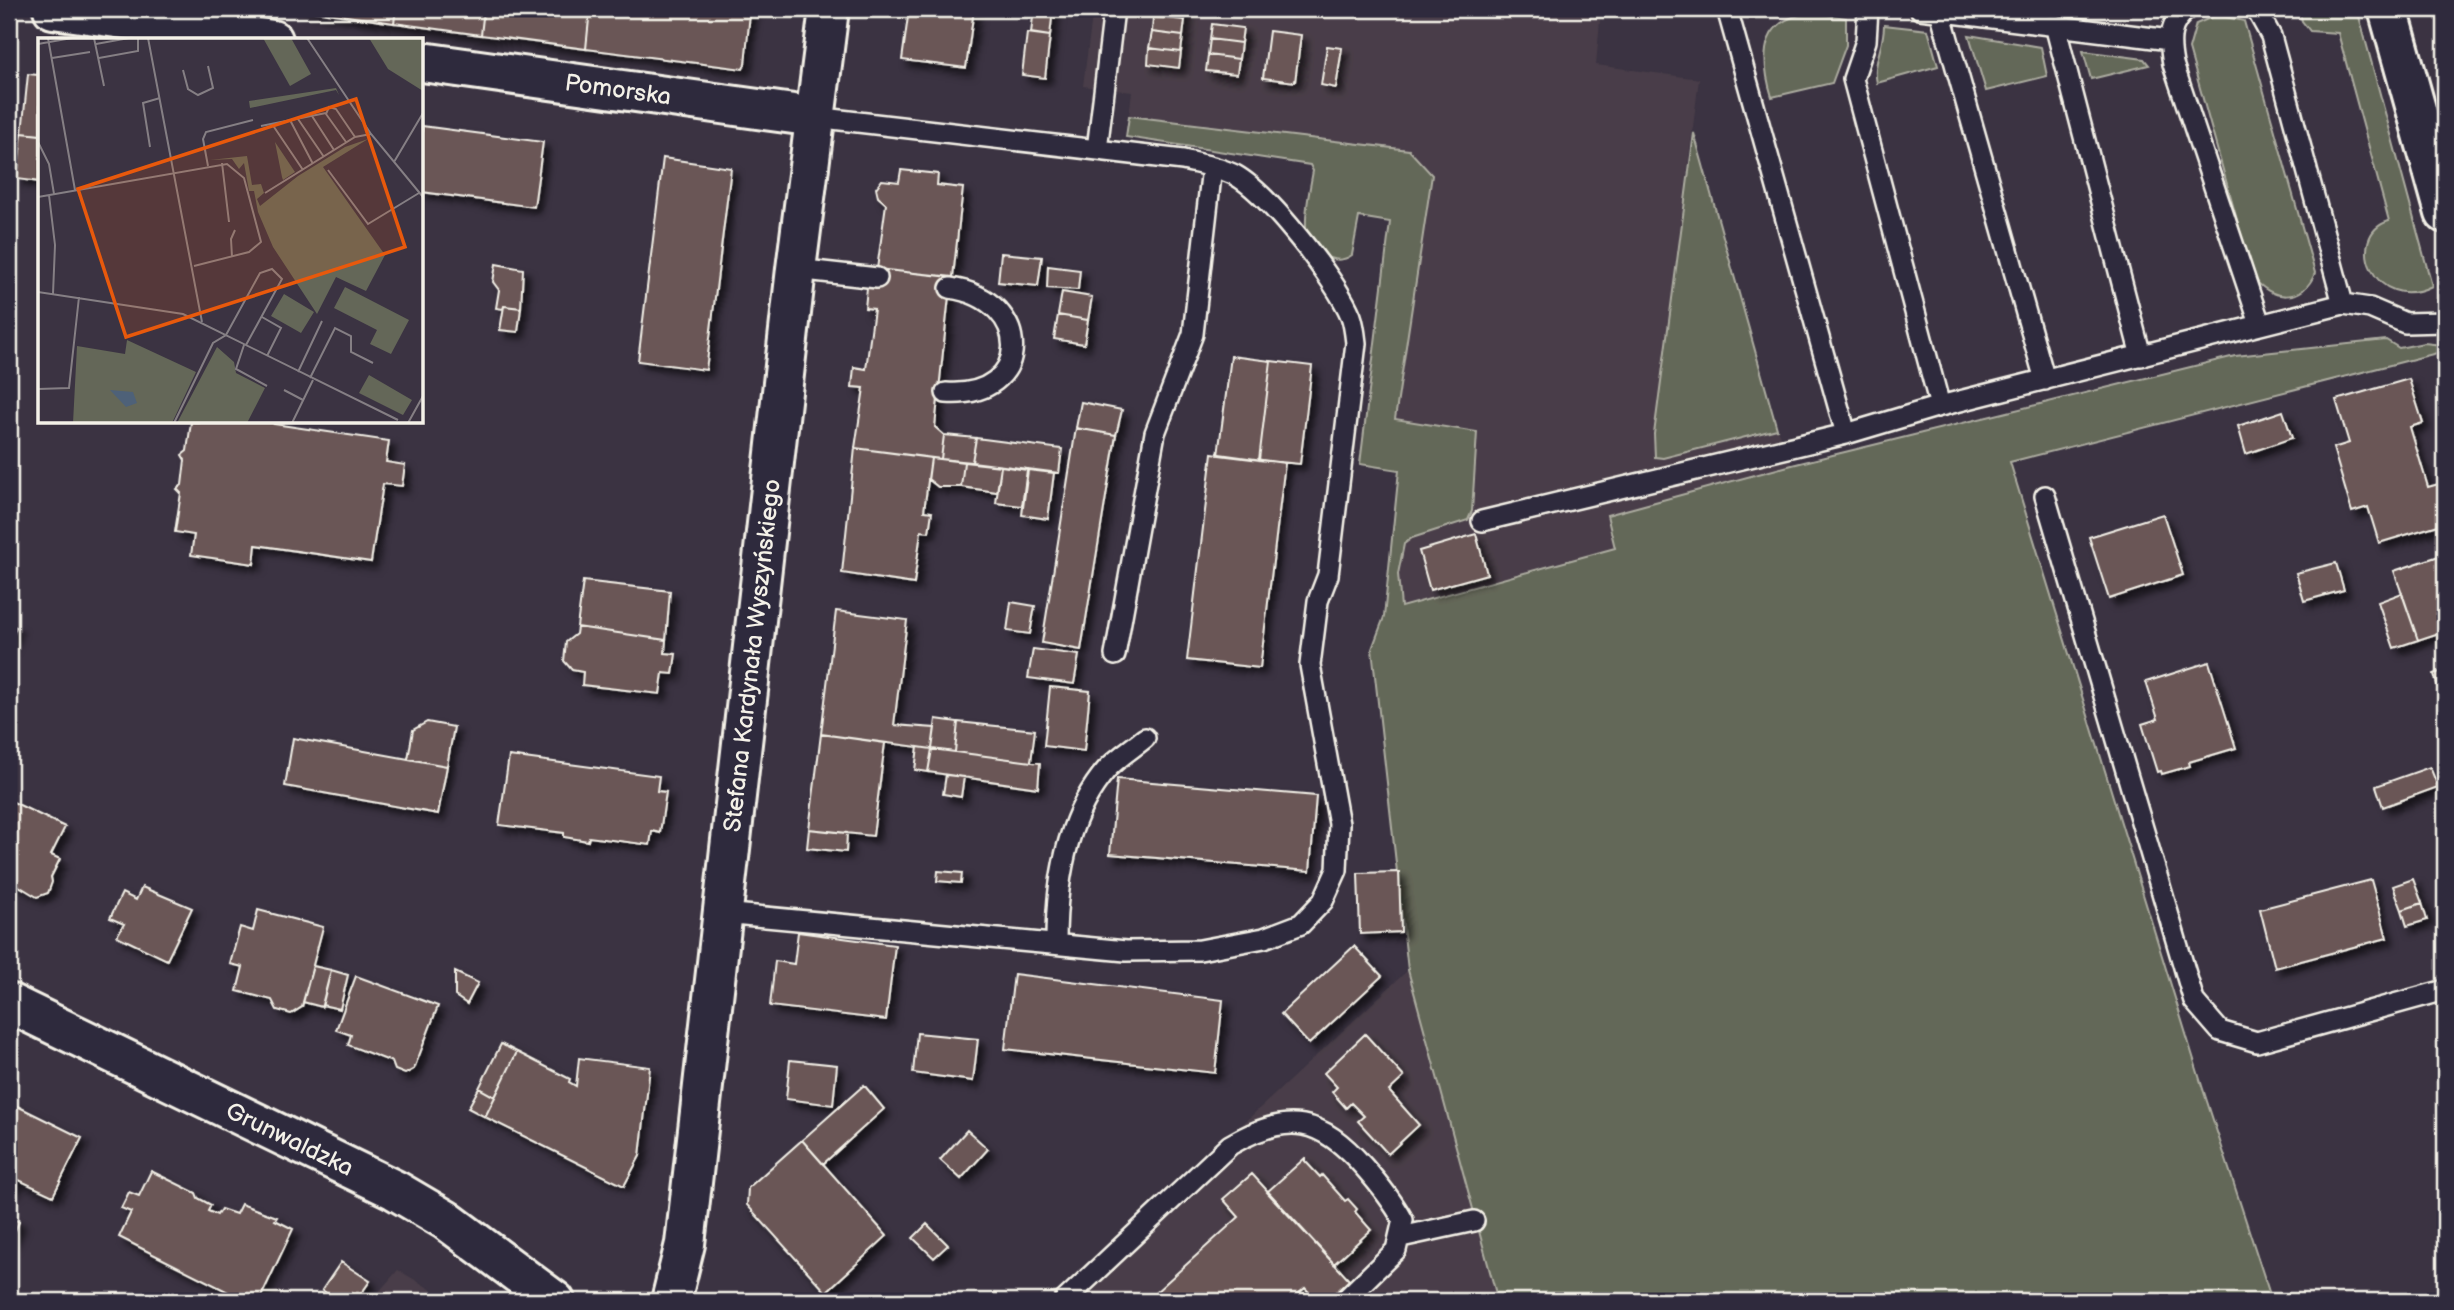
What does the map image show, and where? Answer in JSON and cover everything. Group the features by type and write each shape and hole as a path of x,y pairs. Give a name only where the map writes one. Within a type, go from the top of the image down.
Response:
{"street":[{"path":"53,9 259,38"},
{"name":"Stefana Kardynała Wyszyńskiego","path":"671,1301 685,1244 796,269 829,9"},
{"path":"2388,9 2445,213"},
{"name":"Pomorska","path":"424,62 815,117"},
{"name":"Grunwaldzka","path":"9,1003 396,1190 446,1220 555,1301"}],"lane":[{"path":"1097,150 1115,9"},
{"path":"1727,9 1846,434"},
{"path":"1868,9 1866,40 1853,79 1940,406"},
{"path":"1920,9 2170,40"},
{"path":"2188,9 2174,23 2170,40 2173,64 2260,324"},
{"path":"2256,9 2272,36 2343,304"},
{"path":"1940,11 2045,380"},
{"path":"2054,26 2141,356"},
{"path":"723,913 1056,942 1126,951 1200,950 1264,938 1301,923 1323,901 1337,870 1339,824 1310,665 1318,601 1328,575 1356,343 1352,317 1295,234 1253,188 1234,175 1212,167 1097,150 815,117"},
{"path":"1115,655 1153,444 1193,334 1212,167"},
{"path":"796,269 877,278"},
{"path":"946,393 969,395 985,389 1000,378 1010,359 1012,341 1007,322 997,307 984,297 950,288"},
{"path":"1482,522 1846,434 1940,406 2343,304 2370,308 2405,323 2445,322"},
{"path":"2045,496 2194,1001 2220,1031 2257,1042 2445,990"},
{"path":"1056,942 1056,894 1070,836 1086,797 1109,767 1145,738"},
{"path":"1064,1301 1230,1145 1251,1133 1279,1126 1307,1124 1343,1143 1392,1200 1403,1220 1401,1237 1389,1259 1344,1301"},
{"path":"1401,1237 1474,1221"}],"shaded area":[{"path":"1093,9 1601,9 1596,65 1699,79 1654,434 1656,457 1777,429 1792,465 1607,515 1616,548 1401,608 1398,573 1404,544 1412,538 1467,520 1472,510 1477,432 1395,420 1432,175 1409,150 1129,116 1132,92 1083,86"},
{"path":"1408,970 1498,1301 1053,1301"},
{"path":"398,1270 427,1287 448,1301 371,1301"}],"green space":[{"path":"2299,9 2357,9 2432,286 2411,292 2394,290 2381,282 2372,270 2367,255 2368,241 2376,229 2389,221 2338,33 2310,31 2302,21"},
{"path":"1815,13 1846,18 1846,45 1832,83 1772,97 1766,66 1768,40 1784,21"},
{"path":"2217,15 2244,21 2315,273 2310,283 2295,294 2286,296 2269,291 2253,277 2189,49 2196,24"},
{"path":"1884,25 1928,30 1938,66 1877,83 1876,69"},
{"path":"1969,35 2041,47 2047,76 1986,91"},
{"path":"2083,51 2144,59 2149,65 2091,79"},
{"path":"1129,116 1409,150 1432,175 1395,419 1477,432 1472,511 1468,520 1412,538 1404,544 1398,574 1401,607 1615,548 1607,515 1792,465 2235,356 2386,340 2399,348 2424,343 2442,345 2445,348 2445,351 2010,462 2202,1086 2272,1301 1498,1301 1408,970 1372,649 1384,617 1399,470 1360,464 1390,222 1359,217 1352,255 1345,259 1329,258 1316,249 1307,234 1306,213 1313,171 1310,165 1126,137"},
{"path":"1694,133 1777,429 1663,458 1655,457 1654,434"}],"building":[{"path":"300,9 396,9 394,23"},
{"path":"396,9 484,9 481,35 394,23"},
{"path":"484,9 590,9 586,49 481,35"},
{"path":"590,9 717,9 750,13 745,64 743,69 586,49"},
{"path":"717,9 753,9 750,13"},
{"path":"909,9 974,9 966,68 902,60"},
{"path":"1034,9 1053,9 1050,36 1031,33"},
{"path":"1154,9 1186,9 1185,20 1153,17"},
{"path":"1153,17 1185,20 1183,36 1152,32"},
{"path":"1212,24 1243,28 1241,43 1210,39"},
{"path":"1269,31 1301,35 1295,82 1263,78"},
{"path":"1152,32 1183,36 1181,52 1149,48"},
{"path":"1027,33 1050,36 1045,78 1022,75"},
{"path":"1210,39 1241,43 1239,59 1208,55"},
{"path":"1327,46 1342,48 1336,88 1321,85"},
{"path":"1149,48 1181,52 1179,68 1148,64"},
{"path":"1208,55 1239,59 1237,74 1206,71"},
{"path":"28,74 38,75 38,135 22,133"},
{"path":"424,126 543,142 534,207 424,192"},
{"path":"22,133 38,135 38,182 17,179"},
{"path":"663,158 731,168 706,370 638,361"},
{"path":"901,170 938,174 937,185 963,188 953,277 877,269 886,204 878,197 876,188 882,180 899,182"},
{"path":"1001,253 1042,257 1038,286 998,282"},
{"path":"496,264 523,269 521,308 496,308 499,290 493,282"},
{"path":"1048,266 1080,270 1078,290 1047,288"},
{"path":"877,269 951,277 935,427 944,435 941,459 855,448 864,388 852,387 854,367 866,369 874,309 865,308 867,288 876,288"},
{"path":"1062,292 1092,297 1088,320 1058,315"},
{"path":"504,306 521,308 518,332 500,330"},
{"path":"1058,315 1088,320 1084,344 1054,339"},
{"path":"1231,356 1271,361 1259,460 1218,455"},
{"path":"1271,361 1312,366 1300,464 1259,460"},
{"path":"2409,379 2423,423 2410,427 2428,487 2442,483 2445,523 2379,543 2368,507 2352,512 2333,448 2349,443 2336,400"},
{"path":"1081,402 1122,410 1116,435 1076,428"},
{"path":"2283,411 2292,438 2246,454 2238,426"},
{"path":"191,424 274,424 389,441 386,462 405,465 402,486 383,484 371,562 256,545 254,564 191,555 194,535 175,532 181,493 177,489 182,485 185,460 182,455 187,451"},
{"path":"1076,428 1116,435 1081,650 1042,643"},
{"path":"944,435 976,438 972,462 941,459"},
{"path":"976,438 1062,449 1059,473 972,462"},
{"path":"855,448 931,458 924,511 932,512 929,532 921,531 914,584 842,573"},
{"path":"1212,453 1285,463 1260,668 1187,660"},
{"path":"931,458 964,462 961,487 938,487 928,479"},
{"path":"964,462 1001,466 997,492 961,487"},
{"path":"1001,466 1027,470 1022,506 996,503"},
{"path":"1028,470 1054,473 1048,519 1022,515"},
{"path":"2163,514 2183,575 2109,599 2089,537"},
{"path":"1476,534 1487,574 1430,590 1419,551"},
{"path":"2445,554 2445,631 2418,640 2394,571"},
{"path":"2336,563 2344,590 2304,601 2296,573"},
{"path":"583,581 670,591 666,640 577,627"},
{"path":"2402,593 2418,640 2394,648 2378,602"},
{"path":"1011,602 1035,606 1030,634 1007,631"},
{"path":"836,611 907,620 894,725 935,728 932,749 821,734"},
{"path":"9,624 16,627 9,645"},
{"path":"577,627 666,640 665,653 676,654 673,674 663,673 660,694 582,685 583,672 572,670 564,661 566,642 576,634"},
{"path":"1033,649 1079,655 1074,684 1028,678"},
{"path":"2209,662 2236,748 2189,762 2190,766 2162,774 2161,771 2157,772 2142,724 2158,719 2146,682"},
{"path":"2445,670 2445,711 2434,674"},
{"path":"1050,687 1090,691 1084,751 1044,746"},
{"path":"936,719 958,722 955,752 932,749"},
{"path":"427,722 454,727 447,766 408,759 413,730"},
{"path":"958,722 1035,730 1031,762 955,752"},
{"path":"821,734 885,743 873,836 809,829"},
{"path":"293,738 447,766 438,814 285,786"},
{"path":"918,747 932,749 928,772 915,770"},
{"path":"932,749 1040,763 1038,788 928,772"},
{"path":"509,756 659,776 657,791 666,792 660,833 652,831 650,845 589,837 588,841 564,837 564,833 499,825"},
{"path":"2430,767 2438,787 2383,807 2376,786"},
{"path":"946,775 964,777 961,797 943,794"},
{"path":"1117,779 1316,796 1310,871 1110,854"},
{"path":"9,800 65,827 51,855 60,859 51,877 48,893 37,897 9,880"},
{"path":"809,829 847,833 846,852 807,848"},
{"path":"938,871 962,873 961,883 937,881"},
{"path":"1399,872 1401,932 1360,934 1358,873"},
{"path":"2413,879 2422,903 2402,910 2393,886"},
{"path":"2371,880 2387,938 2275,968 2260,909"},
{"path":"142,887 192,908 167,960 117,936 124,924 110,918 122,893 136,900"},
{"path":"2422,903 2427,920 2407,926 2402,910"},
{"path":"258,910 323,927 302,1007 291,1014 277,1010 272,1000 237,991 243,967 230,964 240,927 253,931"},
{"path":"798,932 895,945 886,1020 770,1006 775,961 794,964"},
{"path":"1354,946 1382,976 1309,1044 1281,1014"},
{"path":"313,966 331,970 322,1007 303,1002"},
{"path":"331,970 348,975 340,1009 322,1005"},
{"path":"455,972 478,983 467,1004 455,996"},
{"path":"1014,974 1223,1000 1215,1073 1005,1049"},
{"path":"356,976 438,1006 414,1069 405,1074 395,1070 392,1062 348,1045 351,1035 336,1030"},
{"path":"917,1033 978,1039 973,1081 913,1073"},
{"path":"1365,1034 1404,1077 1389,1091 1419,1125 1388,1154 1358,1121 1364,1116 1351,1103 1346,1108 1332,1092 1337,1087 1324,1073"},
{"path":"501,1044 517,1052 495,1097 479,1088"},
{"path":"517,1052 570,1079 569,1082 576,1086 579,1058 650,1067 640,1156 624,1186 485,1117"},
{"path":"790,1060 837,1065 833,1105 786,1099"},
{"path":"864,1085 884,1109 823,1164 802,1140"},
{"path":"479,1088 495,1097 485,1117 468,1108"},
{"path":"9,1102 82,1138 53,1196 17,1179 12,1190 9,1189"},
{"path":"967,1130 988,1149 961,1179 940,1160"},
{"path":"802,1140 887,1236 826,1292 747,1205 748,1188"},
{"path":"1305,1158 1345,1201 1348,1199 1357,1209 1355,1212 1371,1230 1334,1264 1267,1192"},
{"path":"151,1171 196,1193 198,1198 211,1205 208,1211 217,1215 221,1209 236,1214 241,1204 277,1217 275,1220 293,1229 259,1301 246,1301 119,1237 131,1212 121,1208 129,1192 139,1196"},
{"path":"1252,1174 1349,1280 1327,1301 1317,1301 1305,1288 1290,1301 1146,1301 1239,1217 1223,1199"},
{"path":"9,1216 19,1222 9,1243"},
{"path":"927,1224 948,1245 934,1258 913,1238"},
{"path":"341,1262 370,1281 356,1301 338,1301 322,1290"}]}
